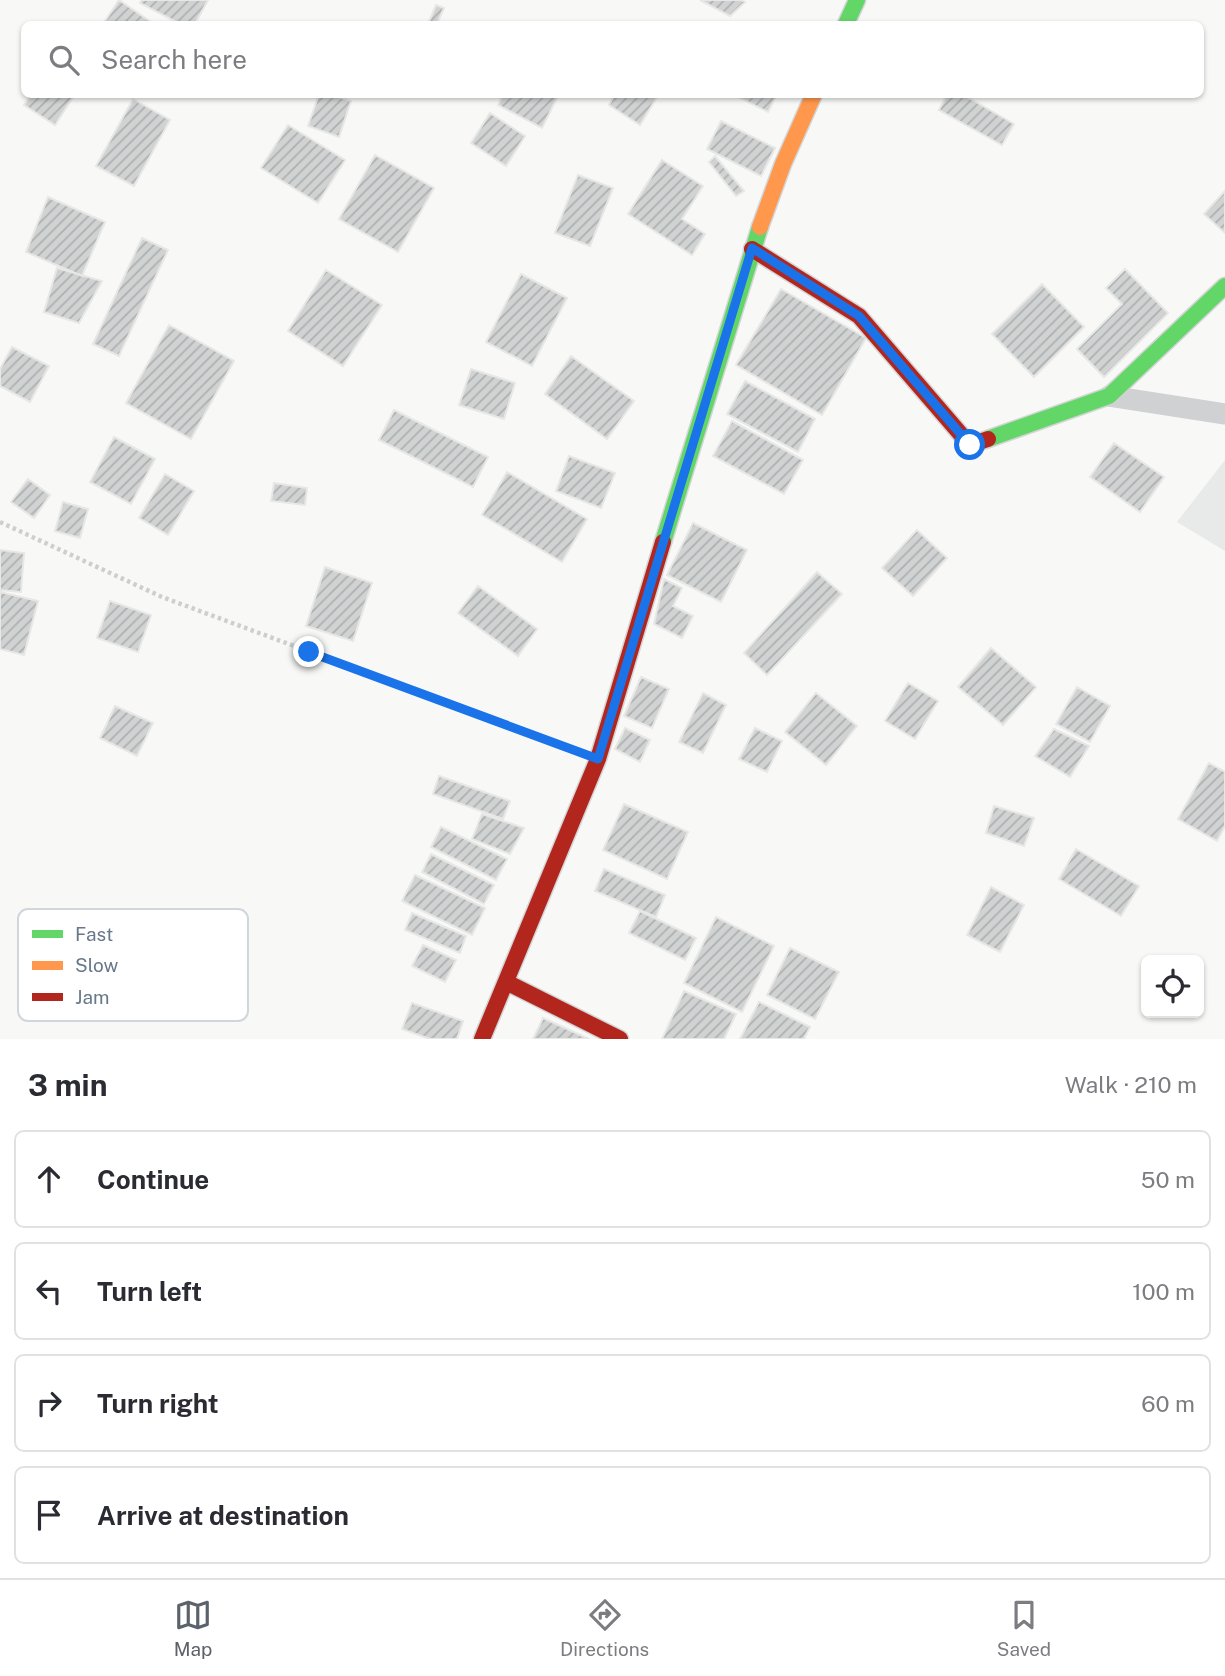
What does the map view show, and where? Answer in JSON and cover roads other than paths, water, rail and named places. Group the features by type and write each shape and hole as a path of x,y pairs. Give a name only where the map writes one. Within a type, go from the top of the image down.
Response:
{"main road":[{"path":"847,21 857,0"},
{"path":"482,1039 598,759 752,248 783,164 812,98"},
{"path":"752,248 859,316 970,445 1109,396 1225,286"},
{"path":"506,982 620,1039"}],"lane":[{"path":"1109,396 1225,414"}]}
